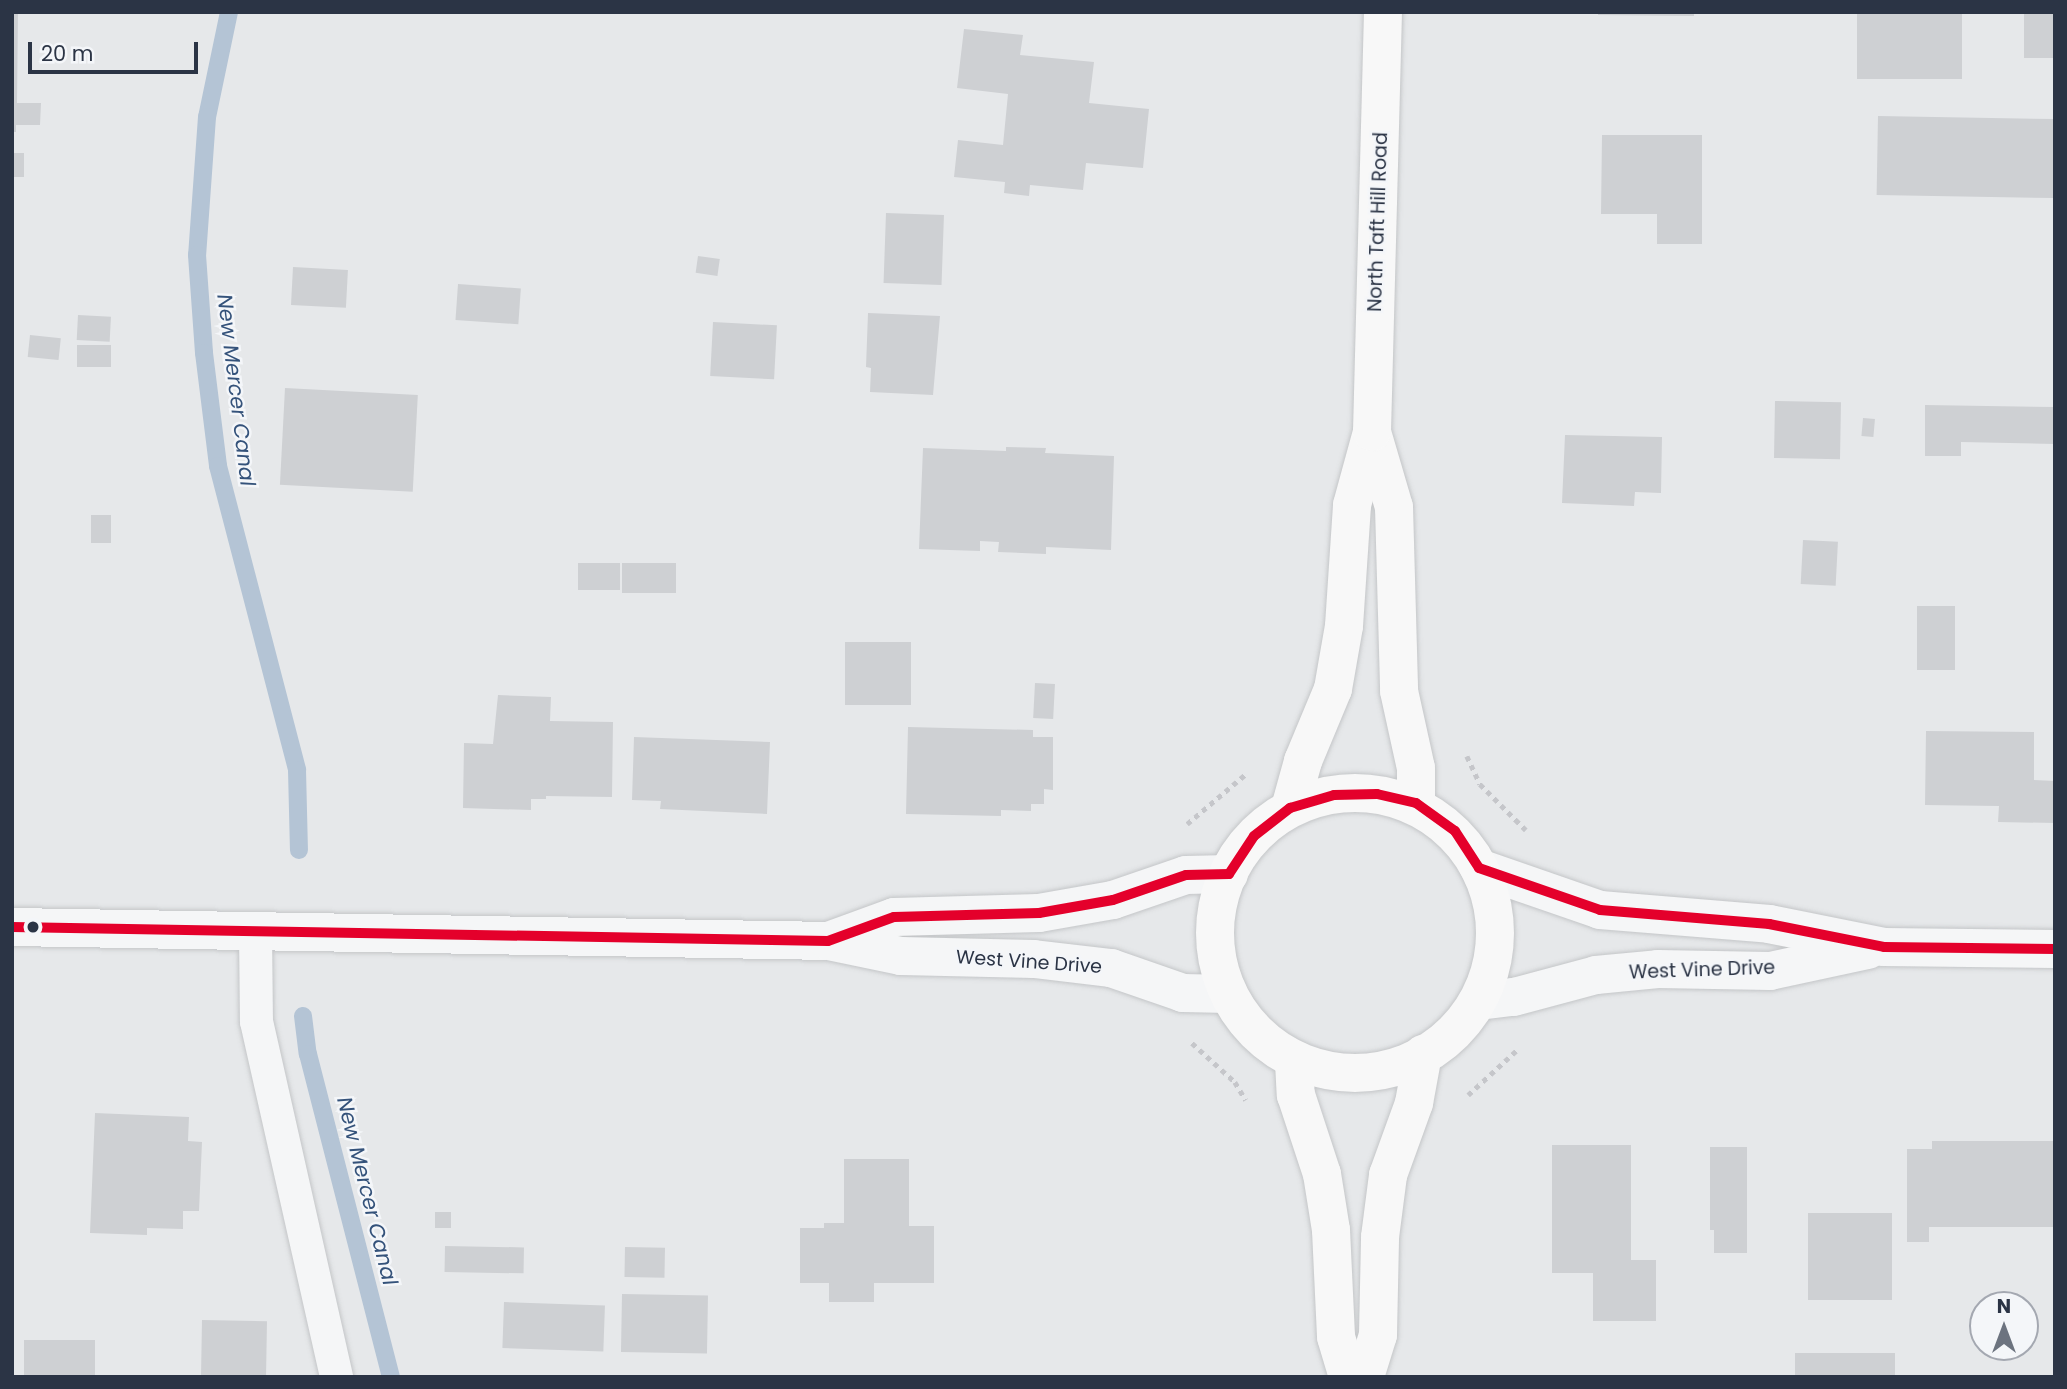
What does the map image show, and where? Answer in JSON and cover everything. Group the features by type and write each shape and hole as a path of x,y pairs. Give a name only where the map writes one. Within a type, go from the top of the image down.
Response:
{"main road":[{"name":"North Taft Hill Road","path":"1290,808 1303,761 1333,689 1345,626 1352,505 1372,432 1383,12"},
{"name":"North Taft Hill Road","path":"1372,432 1394,507 1399,691 1416,768 1416,803"},
{"path":"1377,794 1416,803 1455,831 1479,868 1490,895 1494,930 1491,963 1479,1001 1455,1031 1423,1054 1393,1069 1357,1073 1320,1069 1294,1062 1256,1032 1228,994 1217,960 1215,934 1218,902 1229,874 1254,836 1290,808 1334,795 1377,794"},
{"path":"1365,1377 1378,1335 1380,1237 1388,1175 1414,1103 1423,1054"},
{"path":"1294,1062 1296,1095 1322,1174 1331,1230 1336,1337 1348,1377"}],"street":[{"name":"West Vine Drive","path":"1479,868 1600,910 1769,924 1884,947 2055,949"},
{"name":"West Vine Drive","path":"828,941 894,917 1039,913 1113,900 1186,875 1229,874"},
{"name":"West Vine Drive","path":"12,927 828,941 901,956 1034,958 1111,968 1183,993 1228,994"},
{"name":"West Vine Drive","path":"1479,1001 1514,997 1596,975 1658,969 1770,971 1884,947"}],"lane":[{"path":"255,930 256,1021 336,1377"}],"path":[{"path":"1463,750 1480,783 1535,839"},
{"path":"1183,828 1255,763"},
{"path":"1184,1036 1235,1082 1249,1105"},
{"path":"1463,1102 1505,1059 1524,1045"}],"building":[{"path":"12,12 18,12 17,103 41,103 40,125 16,125 16,132 12,132"},
{"path":"1598,12 1694,12 1694,16 1598,15"},
{"path":"1857,12 1962,12 1962,79 1857,79"},
{"path":"2024,12 2055,12 2055,58 2024,58"},
{"path":"964,29 1023,35 1020,55 1094,62 1089,103 1149,109 1143,168 1086,163 1083,190 1030,185 1029,196 1004,193 1005,182 954,177 958,140 1003,145 1008,94 957,88"},
{"path":"1878,116 2055,119 2054,198 1877,195"},
{"path":"1602,135 1702,135 1702,244 1657,244 1657,214 1601,214"},
{"path":"12,153 24,153 24,177 12,177"},
{"path":"886,213 944,215 942,285 884,283"},
{"path":"698,256 720,259 717,276 696,273"},
{"path":"293,267 348,270 346,308 291,305"},
{"path":"458,284 521,288 518,324 455,320"},
{"path":"868,313 940,316 933,395 870,392 871,368 866,367"},
{"path":"78,315 111,317 110,342 77,340"},
{"path":"713,322 777,325 774,379 710,376"},
{"path":"30,335 61,338 59,360 28,357"},
{"path":"77,345 111,345 111,367 77,367"},
{"path":"285,388 418,395 413,492 280,485"},
{"path":"1775,401 1841,402 1840,459 1774,458"},
{"path":"1925,405 2055,407 2055,444 1961,442 1961,456 1925,456"},
{"path":"1863,418 1875,419 1873,437 1861,436"},
{"path":"1565,435 1662,437 1661,493 1635,492 1634,506 1562,503"},
{"path":"1006,447 1046,448 1045,453 1114,456 1111,550 1046,547 1046,554 998,552 999,542 980,541 980,551 919,549 923,448 1006,451"},
{"path":"91,515 111,515 111,543 91,543"},
{"path":"1803,540 1838,542 1836,586 1801,584"},
{"path":"578,563 620,563 620,590 578,590"},
{"path":"622,563 676,563 676,593 622,593"},
{"path":"1917,606 1955,606 1955,670 1917,670"},
{"path":"845,642 911,642 911,705 845,705"},
{"path":"1035,683 1055,684 1053,719 1033,718"},
{"path":"498,695 551,697 550,721 613,722 612,797 546,796 546,799 531,799 531,810 463,808 464,743 493,744"},
{"path":"908,727 1033,730 1033,737 1053,737 1053,790 1044,789 1044,804 1031,804 1031,811 1001,810 1001,816 906,814"},
{"path":"1926,731 2034,732 2034,780 2055,781 2055,823 1998,822 1999,806 1925,805"},
{"path":"634,737 770,742 767,814 660,809 661,801 632,800"},
{"path":"95,1113 189,1117 188,1141 202,1142 199,1211 183,1211 183,1229 147,1228 147,1235 90,1233"},
{"path":"1932,1141 2055,1141 2055,1227 1929,1227 1929,1242 1907,1242 1907,1149 1932,1149"},
{"path":"1552,1145 1631,1145 1631,1260 1656,1260 1656,1321 1593,1321 1593,1273 1552,1273"},
{"path":"1710,1147 1747,1147 1747,1253 1714,1253 1714,1230 1710,1230"},
{"path":"844,1159 909,1159 909,1226 934,1226 934,1283 874,1283 874,1302 829,1302 829,1283 800,1283 800,1228 824,1228 824,1223 844,1223"},
{"path":"435,1212 451,1212 451,1228 435,1228"},
{"path":"1808,1213 1892,1213 1892,1300 1808,1300"},
{"path":"445,1246 524,1247 524,1273 445,1272"},
{"path":"625,1247 665,1248 664,1278 624,1277"},
{"path":"622,1294 708,1296 707,1353 621,1352"},
{"path":"504,1302 605,1306 603,1351 502,1348"},
{"path":"202,1320 267,1321 266,1377 201,1377"},
{"path":"24,1340 95,1340 95,1377 24,1377"},
{"path":"1795,1353 1895,1353 1895,1377 1795,1377"}],"waterway":[{"name":"New Mercer Canal","path":"229,12 207,117 197,255 204,353 218,466 297,770 299,850"},
{"name":"New Mercer Canal","path":"303,1016 308,1054 391,1377"}],"transit line":[{"path":"12,927 828,941 894,917 1039,913 1113,900 1186,875 1229,874 1254,836 1290,808 1334,795 1377,794 1416,803 1455,831 1479,868 1600,910 1769,924 1884,947 2055,949"}]}
